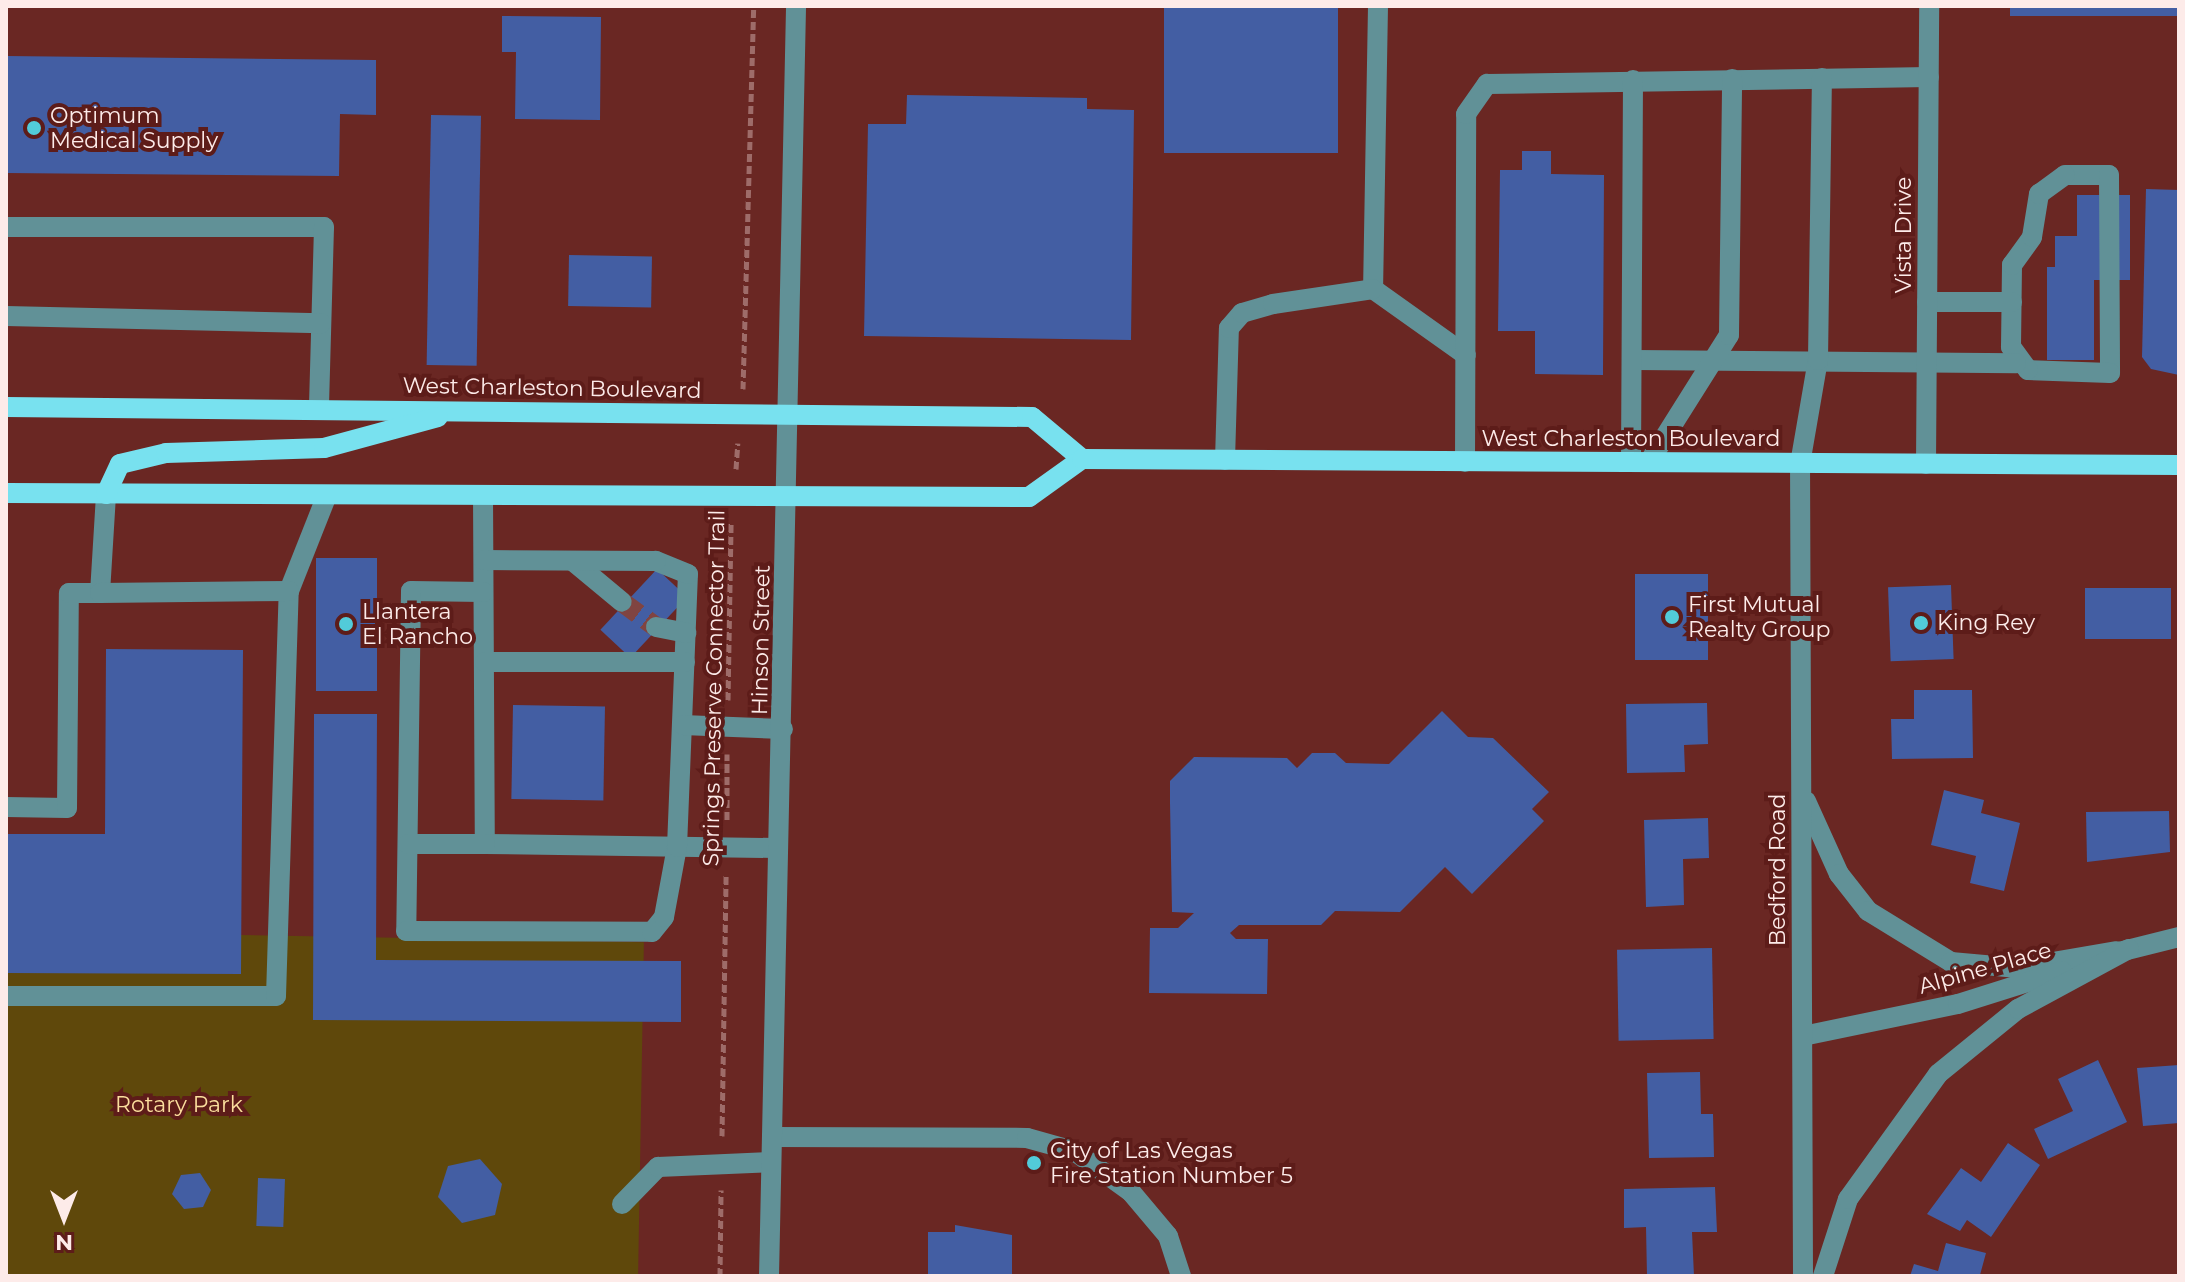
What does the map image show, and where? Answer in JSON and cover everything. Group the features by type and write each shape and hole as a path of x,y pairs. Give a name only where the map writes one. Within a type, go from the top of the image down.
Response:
{"main road":[{"name":"West Charleston Boulevard","path":"6,407 1032,417 1082,459 2179,465"},
{"path":"106,494 120,464 166,453 324,448 453,411"},
{"path":"6,493 1029,497 1082,459"}],"street":[{"name":"Hinson Street","path":"769,1276 778,848 792,415 796,6"},
{"path":"1373,289 1378,6"},
{"name":"Vista Drive","path":"1926,464 1929,6"},
{"path":"1465,462 1466,114 1487,84 1929,77"},
{"name":"Bedford Road","path":"1803,1276 1800,464 1818,360 1822,78"},
{"path":"1640,462 1729,335 1732,79"},
{"path":"1633,80 1635,360 1640,462"},
{"path":"1635,360 1818,360 1927,365 2016,363 2048,373 2110,373 2109,175 2065,175 2039,194 2032,237 2012,265 2016,363"},
{"path":"6,227 324,227 319,410"},
{"path":"1225,460 1229,328 1242,313 1273,304 1373,289 1466,355"},
{"path":"1927,302 2012,302"},
{"path":"6,316 321,323"},
{"path":"100,593 106,494"},
{"path":"6,996 276,996 289,591 327,495"},
{"path":"483,495 485,844"},
{"path":"483,592 411,591 406,931 652,932 664,917 677,847 688,574 674,564 484,560"},
{"path":"574,562 622,602"},
{"path":"6,807 67,808 69,593 289,591"},
{"path":"656,627 686,633"},
{"path":"485,662 685,662"},
{"path":"683,725 783,729"},
{"path":"1801,790 1839,874 1868,911 1951,962 2018,968 2129,949"},
{"path":"408,844 778,848"},
{"name":"Alpine Place","path":"1803,1036 1958,1004 2129,949 2179,937"},
{"path":"1823,1276 1848,1199 1938,1074 2018,1009 2129,949"},
{"path":"772,1137 1027,1138 1074,1151 1131,1192 1168,1236 1181,1276"},
{"path":"622,1204 658,1167 721,1161 771,1162"}],"path":[{"name":"Springs Preserve Connector Trail","path":"720,1276 727,727 754,6"}],"green space":[{"name":"Rotary Park","path":"6,931 644,942 638,1276 6,1276"}],"building":[{"path":"1164,6 1338,6 1338,153 1164,153"},
{"path":"2010,6 2179,6 2179,16 2010,16"},
{"path":"502,16 601,17 600,120 515,119 516,52 502,52"},
{"path":"6,56 376,60 376,115 340,114 339,176 6,173"},
{"path":"907,95 1087,98 1087,109 1134,110 1131,340 864,336 868,124 906,124"},
{"path":"431,115 481,116 477,366 427,365"},
{"path":"1522,151 1551,151 1551,174 1604,175 1603,375 1535,374 1535,331 1498,331 1500,170 1522,170"},
{"path":"2146,189 2179,190 2179,375 2151,369 2142,357"},
{"path":"2077,195 2130,195 2130,280 2094,280 2094,360 2047,360 2047,267 2055,267 2055,236 2077,236"},
{"path":"569,255 652,256 651,307 568,306"},
{"name":"Llantera El Rancho","path":"316,558 377,558 377,691 316,691"},
{"path":"657,569 687,597 630,658 600,630"},
{"name":"First Mutual Realty Group","path":"1635,574 1708,574 1708,660 1635,660"},
{"name":"King Rey","path":"1951,585 1954,659 1891,661 1888,587"},
{"path":"2085,588 2171,588 2171,639 2085,639"},
{"path":"106,649 243,650 241,974 6,973 6,834 105,834"},
{"path":"1914,690 1972,690 1973,758 1892,759 1891,719 1914,719"},
{"path":"1707,703 1708,744 1684,745 1685,772 1627,773 1626,704"},
{"path":"513,705 605,707 603,801 511,799"},
{"path":"1442,711 1468,737 1493,738 1549,792 1532,809 1544,821 1472,894 1445,867 1400,912 1335,911 1321,925 1239,925 1230,933 1236,939 1268,939 1267,994 1149,993 1150,928 1178,928 1194,913 1172,912 1170,781 1194,757 1287,758 1297,768 1312,753 1335,753 1346,763 1389,764"},
{"path":"314,714 377,714 376,960 681,961 681,1022 313,1020"},
{"path":"1944,790 1984,800 1981,813 2020,823 2004,891 1970,883 1976,856 1931,845"},
{"path":"2169,811 2170,852 2087,862 2086,812"},
{"path":"1708,818 1709,858 1683,859 1684,905 1646,907 1644,820"},
{"path":"1712,948 1714,1039 1619,1041 1617,950"},
{"path":"2098,1060 2127,1122 2048,1159 2034,1129 2073,1111 2058,1079"},
{"path":"2179,1065 2179,1123 2143,1126 2137,1068"},
{"path":"1700,1072 1701,1114 1713,1114 1714,1157 1649,1158 1647,1073"},
{"path":"2008,1143 2040,1165 1991,1237 1967,1220 1960,1231 1927,1214 1961,1168 1981,1182"},
{"path":"480,1159 502,1184 495,1215 462,1223 438,1197 448,1166"},
{"path":"200,1173 211,1190 203,1207 184,1209 172,1194 181,1175"},
{"path":"258,1178 285,1179 283,1227 256,1226"},
{"path":"1715,1187 1717,1232 1692,1232 1694,1276 1647,1276 1646,1227 1624,1228 1624,1189"},
{"path":"955,1225 1012,1235 1012,1276 928,1276 928,1232 955,1232"},
{"path":"1946,1243 1986,1253 1980,1275 1910,1276 1914,1264 1938,1271"}],"tunnel":[{"path":"622,602 656,627"}],"place":[{"name":"Optimum Medical Supply","path":"34,128"},
{"name":"First Mutual Realty Group","path":"1672,617"},
{"name":"King Rey","path":"1921,623"},
{"name":"Llantera El Rancho","path":"346,624"},
{"name":"City of Las Vegas Fire Station Number 5","path":"1034,1163"}]}
